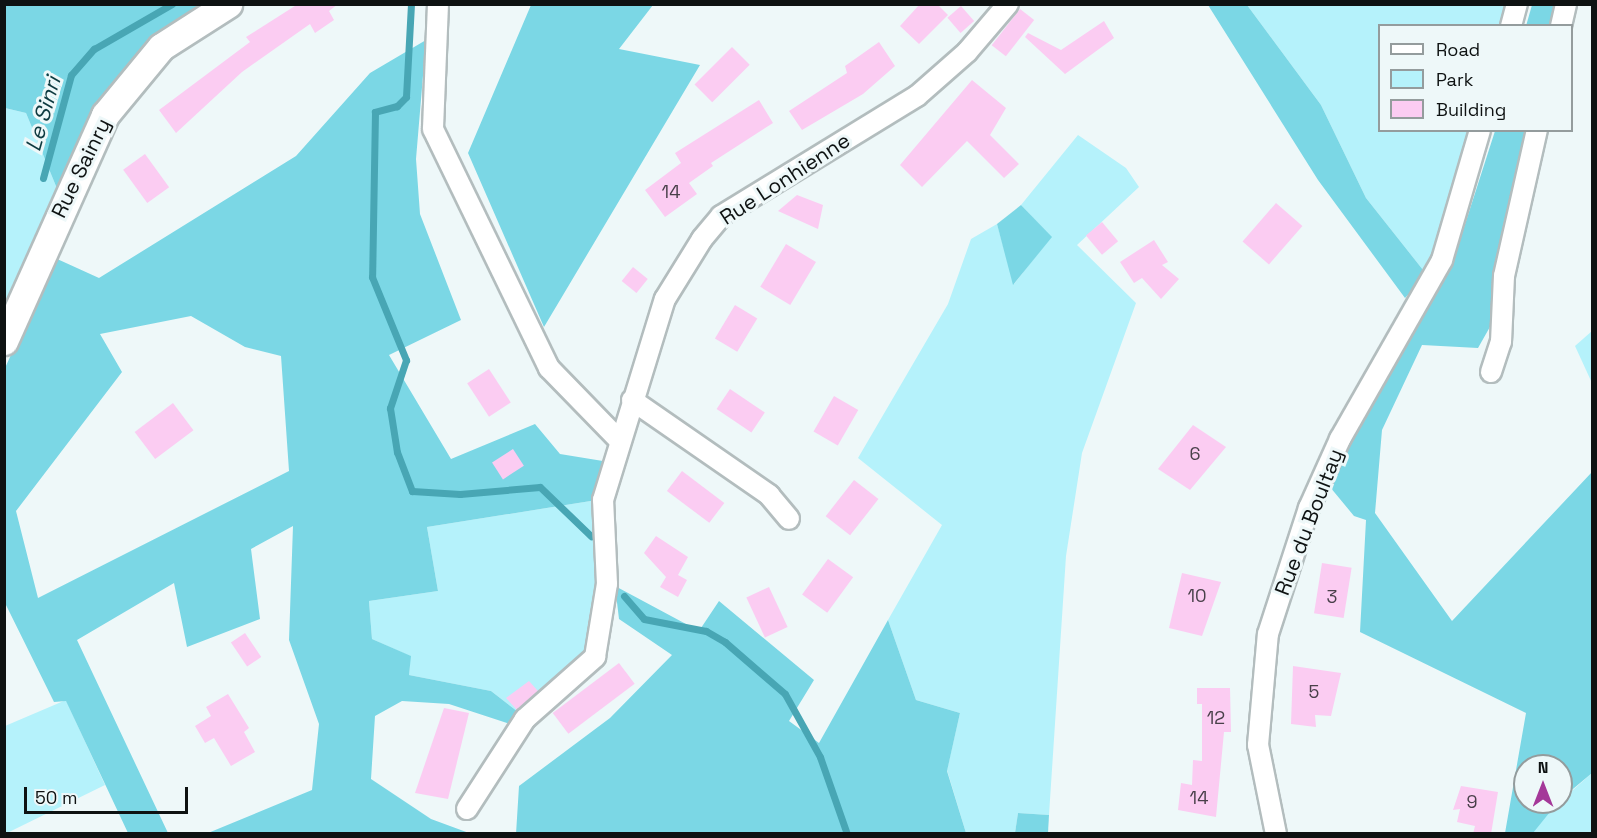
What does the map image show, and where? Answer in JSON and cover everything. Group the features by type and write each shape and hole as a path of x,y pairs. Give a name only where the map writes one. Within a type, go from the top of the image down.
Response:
{"street":[{"name":"Rue Sainry","path":"4,341 105,115 161,47 228,4"},
{"path":"438,4 433,129 549,368 620,441"},
{"name":"Rue Lonhienne","path":"467,809 525,719 594,657 607,584 603,501 632,400 665,299 721,216 916,96 967,52 1008,4"},
{"path":"1512,24 1517,4"},
{"path":"1561,24 1566,4"},
{"name":"Rue du Boultay","path":"1276,834 1258,745 1268,634 1309,508 1341,439 1442,260 1479,132"},
{"path":"1491,372 1501,342 1504,276 1537,132"},
{"path":"632,400 769,495 789,519"}],"green space":[{"path":"1247,5 1509,5 1503,24 1378,24 1378,132 1472,132 1427,275 1366,198 1321,105"},
{"path":"5,108 26,113 58,191 5,321"},
{"path":"1078,135 1126,168 1139,187 1077,245 1136,303 1082,453 1066,556 1049,815 1018,813 1015,833 966,833 947,770 960,713 916,700 888,620 942,525 858,458 948,304 971,239 997,224 1014,284 1051,237 1021,205"},
{"path":"1592,331 1592,383 1575,346"},
{"path":"597,500 599,584 588,650 522,715 491,691 409,675 410,656 372,639 369,601 438,591 427,527"},
{"path":"66,700 105,785 5,834 5,726"},
{"path":"1592,773 1592,833 1533,834 1536,823 1546,814 1573,814 1573,790"}],"shaded area":[{"path":"4,5 228,5 161,47 58,191 26,113 5,108"},
{"path":"531,5 653,5 619,49 700,65 544,327 468,153"},
{"path":"1208,5 1247,5 1321,105 1366,198 1427,275 1405,298 1318,180"},
{"path":"1532,5 1557,5 1552,24 1527,24"},
{"path":"426,40 416,159 420,214 461,320 389,355 451,459 535,424 560,454 609,462 597,500 427,527 438,591 369,601 372,639 411,656 409,675 491,691 522,715 510,724 449,704 402,701 375,716 371,779 431,819 469,833 208,833 312,790 319,724 289,640 293,526 251,549 260,619 187,647 174,583 77,640 168,833 128,833 66,701 54,702 5,603 5,368 55,258 99,278 296,156 370,73","holes":["191,316 245,347 281,356 289,471 38,598 16,511 122,372 100,334"]},
{"path":"1495,132 1530,132 1495,318 1478,348 1422,345 1382,430 1375,513 1452,621 1592,472 1592,773 1573,789 1573,754 1519,754 1526,713 1360,632 1366,520 1354,516 1330,487 1377,385 1451,268"},
{"path":"1021,205 1052,237 1013,285 997,224"},
{"path":"615,586 699,631 719,601 814,680 789,721 819,743 888,620 916,700 960,713 947,771 966,833 516,834 519,786 610,718 672,655 619,619"},
{"path":"1513,787 1513,814 1548,814 1533,833 1505,833"},
{"path":"1018,813 1049,815 1048,833 1015,833"}],"building":[{"path":"298,4 338,4 329,11 334,20 315,33 310,24 242,72 176,133 159,110 250,42 246,37"},
{"path":"920,4 937,4 948,15 919,44 900,26"},
{"path":"961,6 974,21 961,33 947,18"},
{"path":"1020,9 1034,20 1006,56 992,45"},
{"path":"1104,21 1114,38 1065,74 1025,37 1028,33 1061,50"},
{"path":"879,42 895,66 863,94 802,130 789,111 847,73 845,66"},
{"path":"732,47 750,65 712,102 695,84"},
{"path":"972,80 1006,108 990,135 1019,164 1004,178 967,141 922,187 900,165"},
{"path":"759,100 773,123 711,163 713,166 689,183 697,194 665,217 645,190 681,163 675,153"},
{"path":"145,154 169,187 147,203 123,170"},
{"path":"797,195 823,205 818,229 778,211"},
{"path":"1276,203 1302,226 1269,264 1243,241"},
{"path":"1102,222 1118,241 1102,255 1086,235"},
{"path":"1154,240 1168,262 1162,265 1179,279 1161,299 1142,278 1134,283 1120,262"},
{"path":"786,244 816,262 790,305 760,287"},
{"path":"633,267 648,279 636,293 622,281"},
{"path":"735,305 757,318 737,352 715,338"},
{"path":"489,369 511,403 489,417 467,383"},
{"path":"730,389 765,412 751,432 717,409"},
{"path":"834,396 858,410 838,446 814,432"},
{"path":"173,403 193,430 155,459 135,432"},
{"path":"1193,425 1226,447 1190,490 1158,469"},
{"path":"513,449 524,466 503,479 492,463"},
{"path":"682,471 724,503 709,523 667,491"},
{"path":"854,480 878,499 850,535 826,516"},
{"path":"656,536 688,557 678,575 687,580 678,597 660,587 666,577 644,553"},
{"path":"828,559 853,577 827,613 802,595"},
{"path":"1322,563 1352,568 1344,618 1314,613"},
{"path":"1182,573 1221,582 1202,636 1169,628"},
{"path":"769,587 788,627 765,637 746,598"},
{"path":"245,633 261,657 247,667 231,643"},
{"path":"619,663 635,684 568,734 553,713"},
{"path":"1293,666 1341,673 1331,716 1315,715 1316,727 1291,724"},
{"path":"529,681 538,691 517,710 506,698"},
{"path":"1197,688 1230,688 1231,732 1224,732 1216,817 1178,810 1181,783 1192,785 1193,760 1202,761 1202,704 1197,704"},
{"path":"228,694 249,728 244,732 255,752 231,766 214,738 205,743 195,726 211,716 206,707"},
{"path":"444,708 469,713 448,799 415,793"},
{"path":"1461,786 1498,792 1491,834 1473,834 1475,826 1457,822 1460,809 1453,810"}],"waterway":[{"name":"Le Sinri","path":"43,178 71,75 94,49 172,4"},
{"path":"411,4 406,97 397,106 375,112 372,277 406,360 390,408 397,452 412,491 460,494 540,487 591,536"},
{"path":"624,596 644,619 706,631 725,642 785,694 820,757 847,834"}]}
